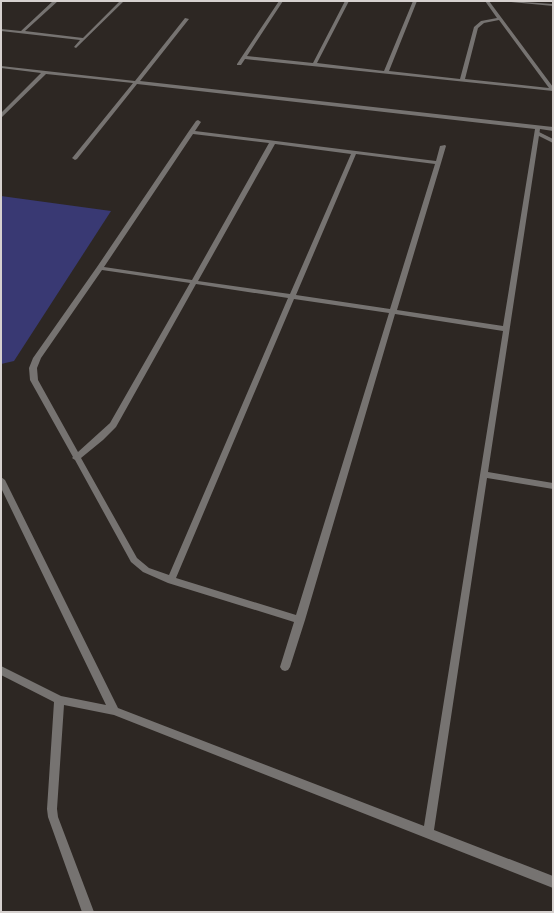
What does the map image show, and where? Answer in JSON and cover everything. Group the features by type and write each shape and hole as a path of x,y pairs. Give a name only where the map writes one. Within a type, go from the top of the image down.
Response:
{"street":[{"path":"21,32 56,1"},
{"path":"76,47 122,1"},
{"path":"239,64 281,1"},
{"path":"314,65 347,1"},
{"path":"386,72 415,1"},
{"path":"487,1 553,90"},
{"path":"511,1 553,4"},
{"path":"75,158 187,19"},
{"path":"462,81 476,27 484,22 500,19"},
{"path":"1,30 84,39"},
{"path":"244,57 553,90"},
{"path":"1,67 538,130 553,129"},
{"path":"1,116 45,72"},
{"path":"1,107 9,108"},
{"path":"198,122 100,268 37,358 32,368 34,380 134,560 146,570 171,580 300,620"},
{"path":"538,130 553,141"},
{"path":"428,833 538,130"},
{"path":"191,132 438,163"},
{"path":"76,458 113,425 273,142"},
{"path":"285,667 443,146"},
{"path":"171,580 354,152"},
{"path":"100,268 507,329"},
{"path":"484,474 553,486"},
{"path":"1,480 114,711"},
{"path":"1,670 59,700 114,711 553,882"},
{"path":"59,700 52,809 53,817 88,912"}],"shaded area":[{"path":"1,196 111,211 14,361 1,364"}]}
